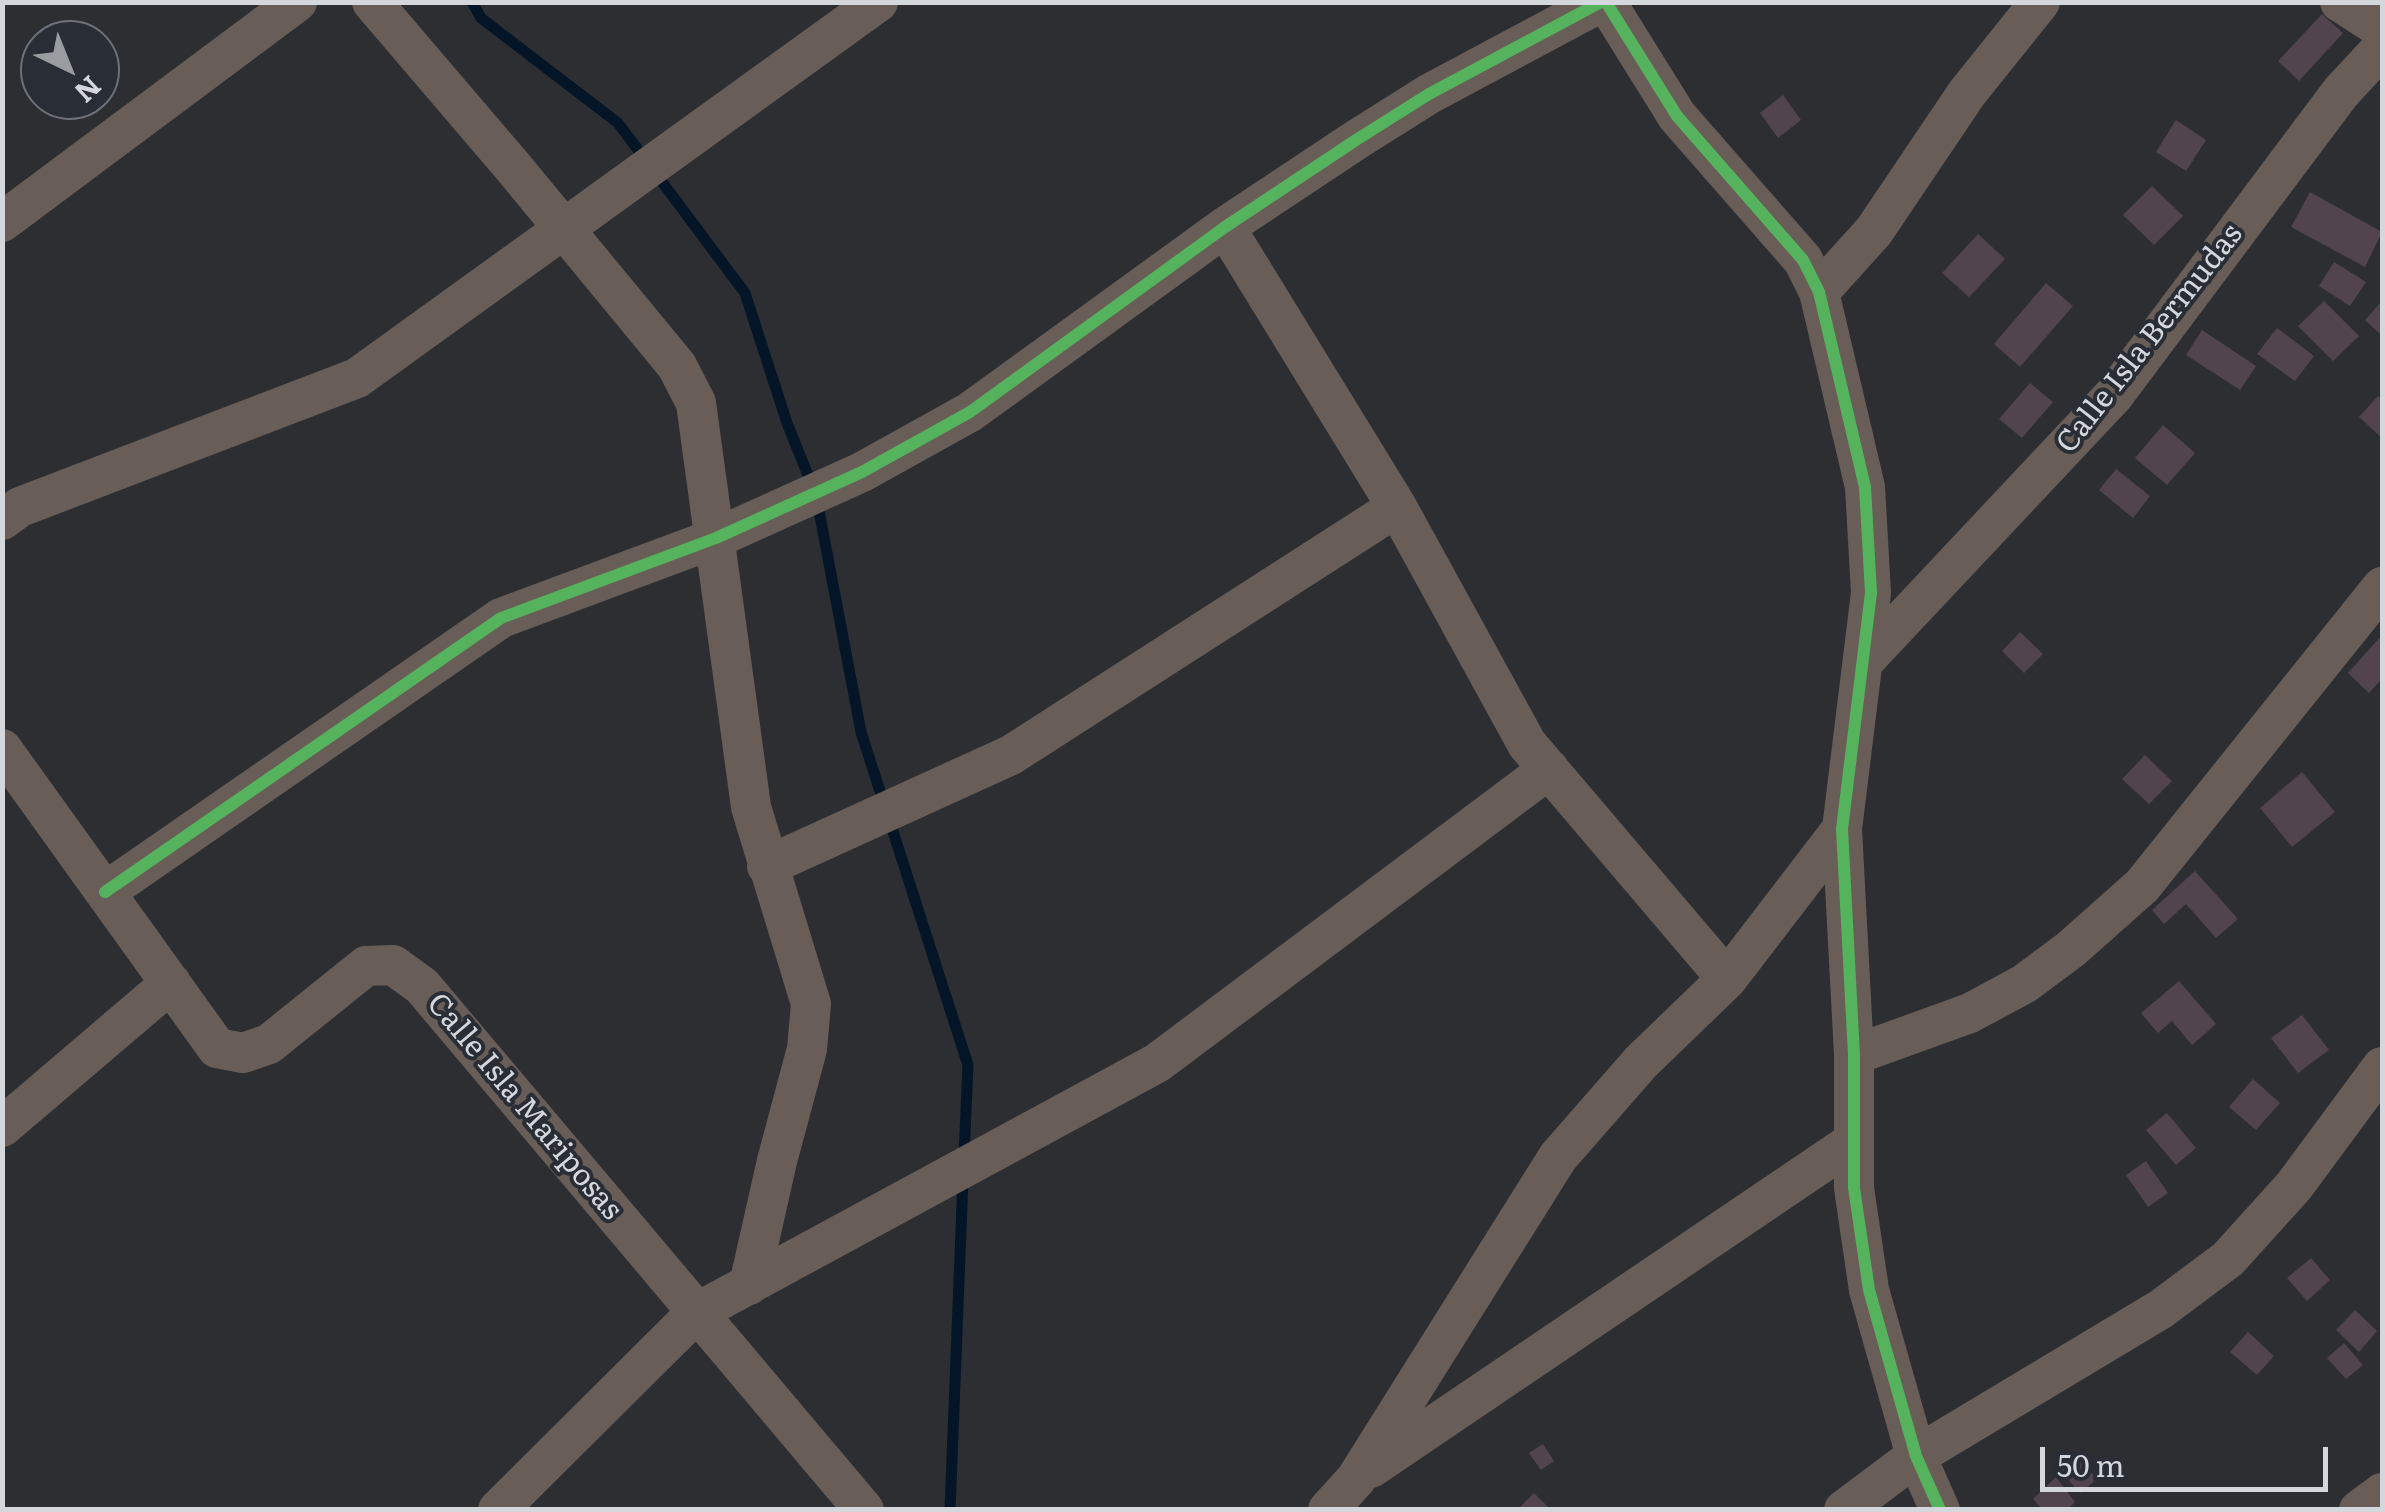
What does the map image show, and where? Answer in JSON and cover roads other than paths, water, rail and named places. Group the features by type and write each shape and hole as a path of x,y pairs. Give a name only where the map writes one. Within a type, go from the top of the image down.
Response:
{"street":[{"path":"2,222 296,2"},
{"path":"372,2 677,366 696,403 752,807 811,1004 808,1049 776,1161 749,1284"},
{"path":"2,520 20,508 357,378 878,2"},
{"path":"105,892 500,618 716,538 816,496 970,412 1225,226 1429,94 1604,2 1677,116 1804,260 1819,292 1864,487 1871,593 1842,829 1854,1056 1854,1188 1868,1290 1916,1456 1940,1510"},
{"path":"1819,292 1874,231 1967,93 2040,2"},
{"path":"2340,2 2382,29"},
{"name":"Calle Isla Bermudas","path":"1863,662 2114,395 2341,92 2382,48"},
{"path":"1225,226 1397,507 1527,744 1727,979"},
{"path":"767,866 1011,755 1397,507"},
{"path":"1854,1056 1970,1013 2024,984 2071,949 2142,886 2382,587"},
{"name":"Calle Isla Mariposas","path":"2,749 217,1048 243,1054 269,1044 366,966 393,965 422,986 864,1510"},
{"path":"498,1510 696,1313 1158,1063 1549,769"},
{"path":"1328,1510 1356,1479 1558,1157 1642,1062 1727,979 1842,829"},
{"path":"2,1127 171,983"},
{"path":"1844,1510 1916,1456 2161,1309 2228,1258 2294,1186 2382,1068"},
{"path":"1356,1479 1854,1141"},
{"path":"2359,1510 2382,1492"}],"waterway":[{"path":"472,2 481,18 618,123 745,293 787,423 816,495 861,732 968,1065 964,1156"},
{"path":"950,1510 963,1179"}]}
